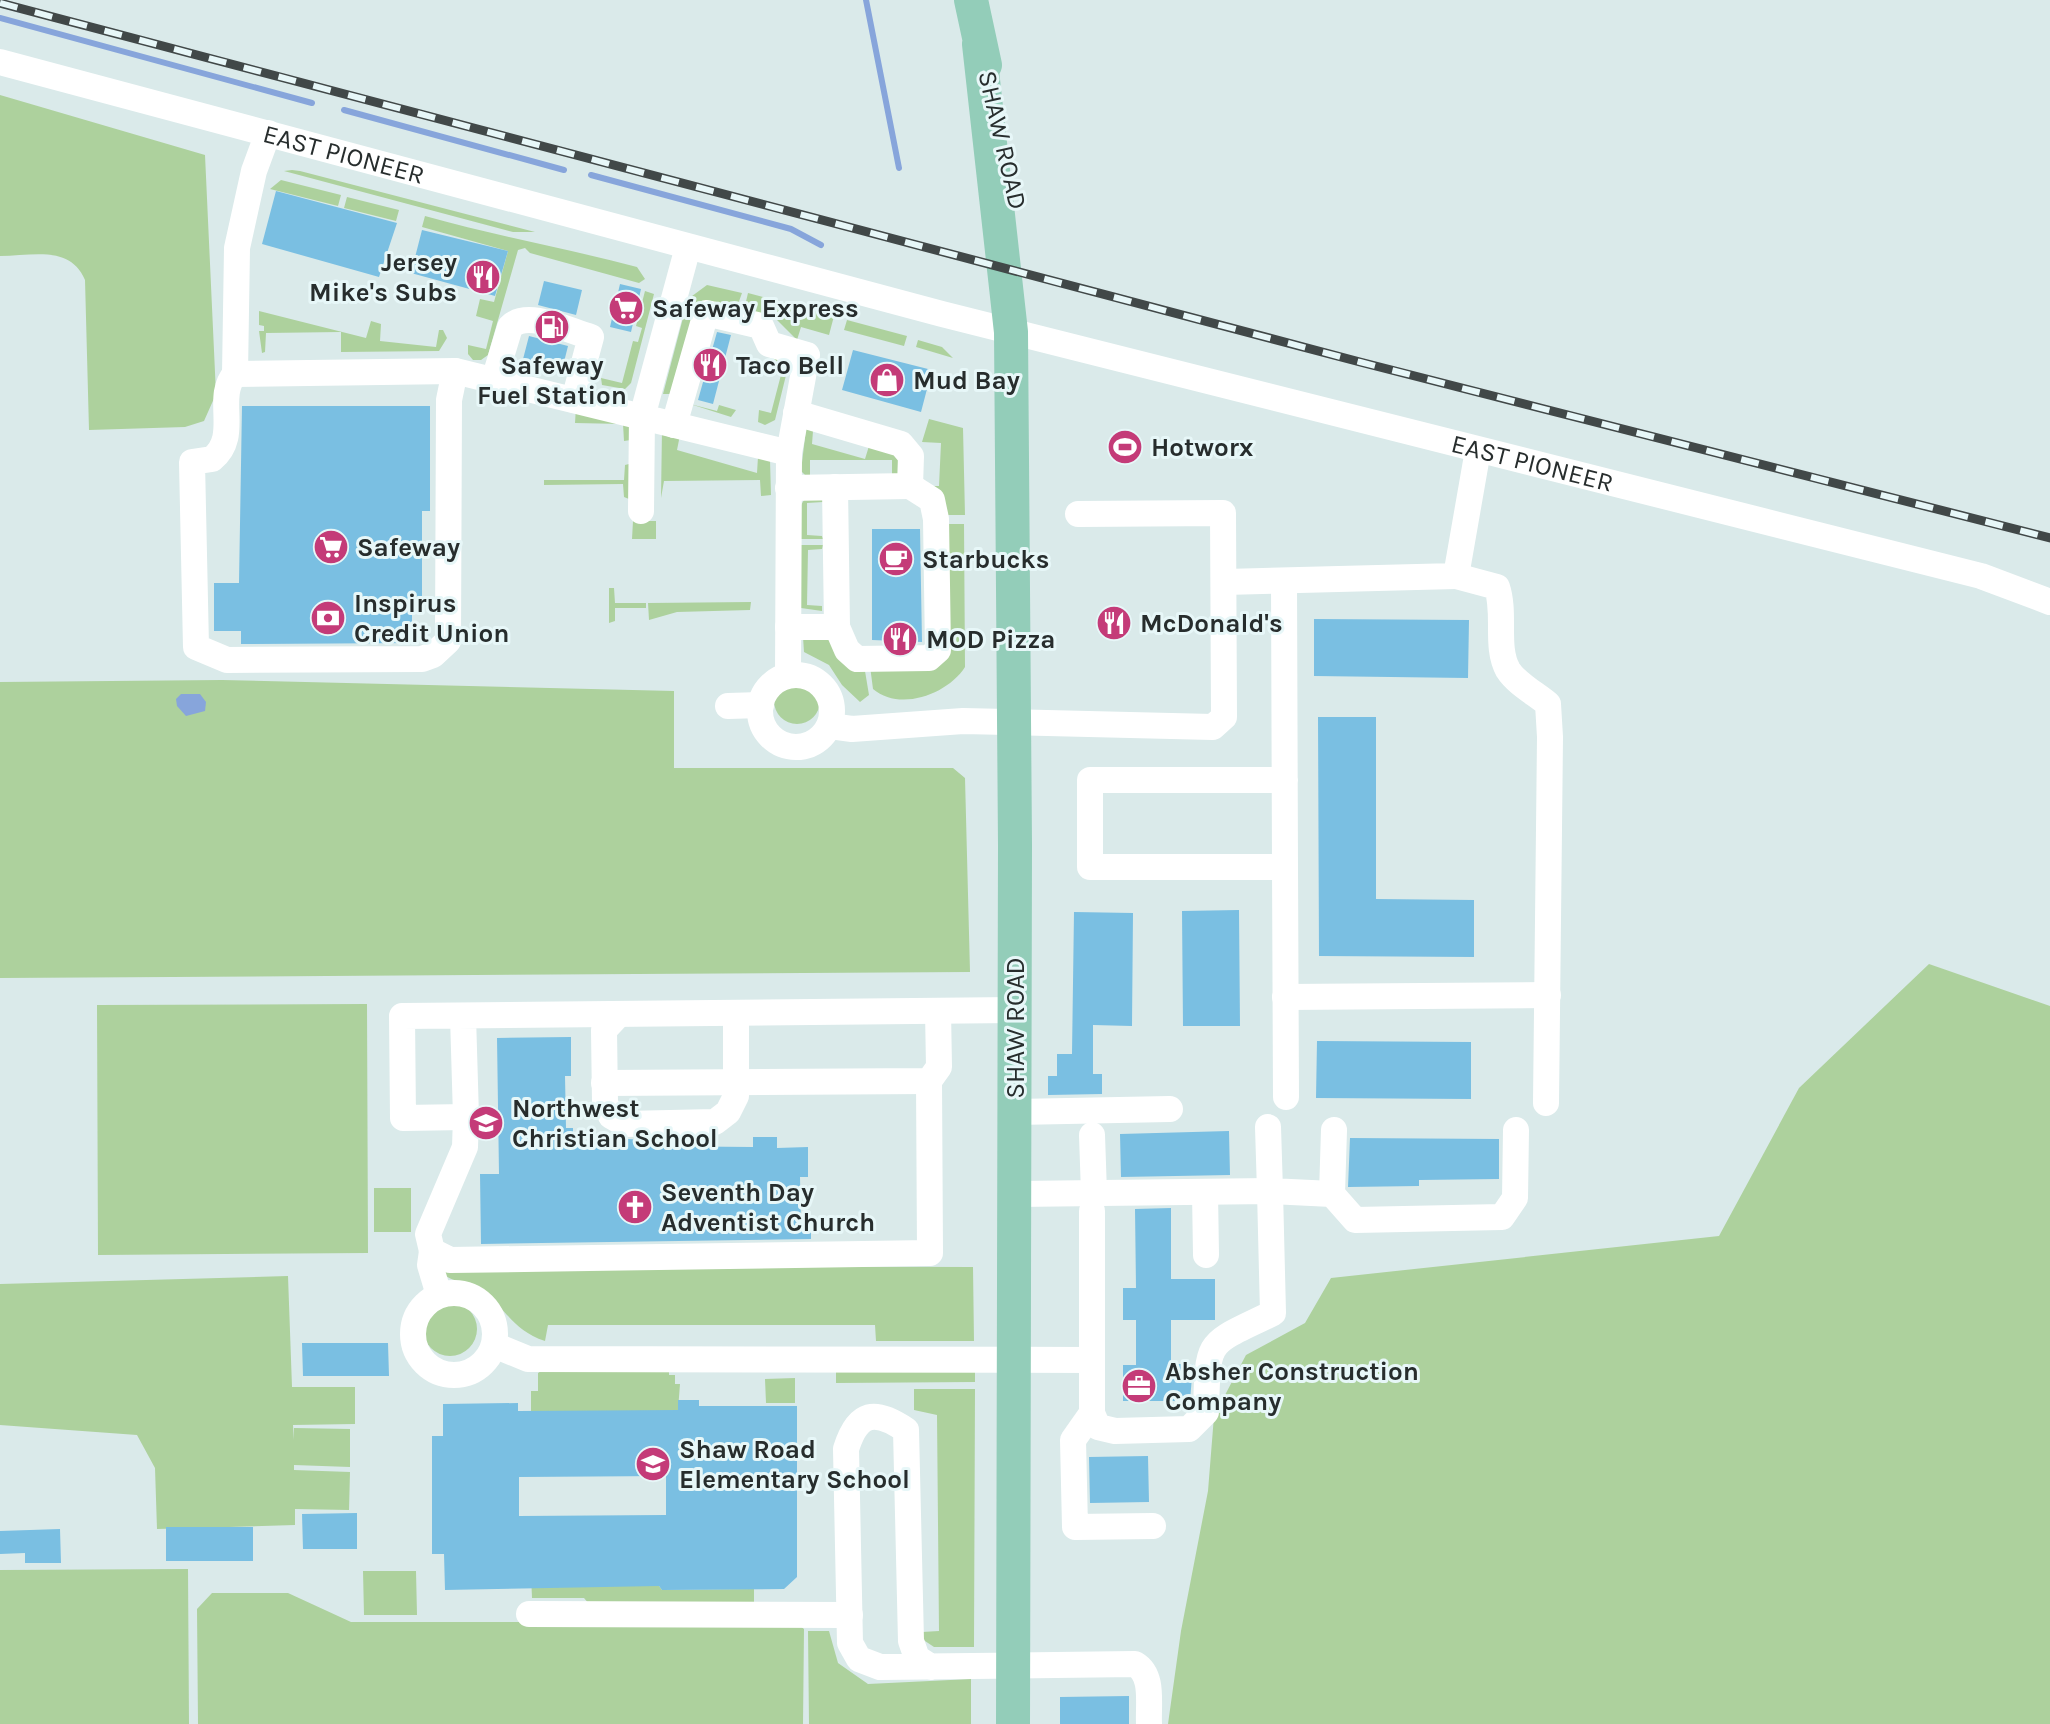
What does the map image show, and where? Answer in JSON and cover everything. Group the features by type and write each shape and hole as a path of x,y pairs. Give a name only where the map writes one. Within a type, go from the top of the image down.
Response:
{"main road":[{"name":"SHAW ROAD","path":"971,0 979,44 1009,150 1021,209 1024,271 1011,332 1015,1010 1013,1724"}],"street":[{"name":"EAST PIONEER","path":"0,62 1011,332 1981,576 2050,602"},
{"path":"268,133 254,171 237,248 235,374 228,386 227,441 212,459 192,462 196,647 227,660 422,659 433,655 448,641 449,400 455,371"},
{"path":"641,511 642,417 688,247"},
{"path":"674,425 703,317 711,312 761,326 767,332 769,344 807,355 789,453 788,675"},
{"path":"494,380 510,327 515,321 528,319 591,337 574,400"},
{"path":"235,374 455,371 789,453"},
{"path":"796,413 901,444 911,456 910,486"},
{"path":"1456,576 1478,450"},
{"path":"788,488 835,487 910,486 932,500 937,526 938,650 929,658 857,659 847,650 837,627 835,487"},
{"path":"830,726 852,729 963,721 1013,721 1213,727 1224,717 1223,513 1078,514"},
{"path":"1225,582 1456,576 1497,587 1503,605 1502,656 1510,673 1548,704 1546,1103"},
{"path":"1284,581 1286,1097"},
{"path":"788,627 837,627"},
{"path":"788,675 811,677 821,683 832,703 830,726 797,756 769,735 763,724 761,705 767,688 788,675"},
{"path":"728,706 761,705"},
{"path":"1285,780 1090,780 1090,867 1285,867"},
{"path":"1285,997 1548,995"},
{"path":"466,1117 403,1118 402,1016 1015,1010"},
{"path":"432,1251 450,1260 930,1253 929,1081 939,1067 938,1011"},
{"path":"619,1014 604,1030 605,1103 611,1116 625,1124 715,1122 732,1104 736,1082 736,1013"},
{"path":"439,1295 430,1265 432,1251 428,1234 465,1147 463,1016"},
{"path":"604,1083 929,1081"},
{"path":"1015,1112 1170,1109"},
{"path":"1092,1135 1092,1413 1098,1427 1115,1431 1189,1429 1206,1412 1207,1359 1214,1344 1273,1313 1268,1127"},
{"path":"1334,1130 1332,1194 1355,1220 1502,1217 1515,1198 1516,1130"},
{"path":"1015,1194 1093,1202 1205,1192 1332,1194"},
{"path":"1205,1192 1206,1255"},
{"path":"458,1292 484,1305 495,1330 494,1345 478,1368 451,1376 426,1365 413,1343 412,1330 422,1306 439,1295 458,1292"},
{"path":"494,1345 528,1359 1092,1360"},
{"path":"1092,1413 1073,1440 1075,1527 1153,1526"},
{"path":"931,1667 917,1658 911,1641 906,1430 887,1417 866,1417 853,1426 846,1449 850,1643 859,1659 880,1667 931,1667 1135,1664 1144,1669 1148,1679 1149,1724"},
{"path":"529,1614 850,1615"}],"green space":[{"path":"0,95 205,155 216,394 204,421 185,427 89,430 85,280 70,261 60,257 37,254 0,256"},
{"path":"292,170 535,232 513,232 284,171"},
{"path":"281,180 341,195 338,206 270,189"},
{"path":"347,197 399,210 396,221 344,208"},
{"path":"425,216 637,267 645,279 639,283 530,253 525,248 518,250 488,355 481,360 473,360 468,354 468,345 486,349 493,321 476,316 480,299 494,302 508,251 422,227"},
{"path":"707,285 742,293 737,307 709,302 675,394 663,394 688,299"},
{"path":"645,291 654,294 631,383 625,389 602,385 601,378 622,383 633,341 638,342 642,328 636,326"},
{"path":"748,293 834,316 829,335 801,327 797,340 776,319 744,310"},
{"path":"259,311 366,338 371,321 381,324 380,341 436,347 439,330 443,330 447,338 439,351 341,352 341,332 266,333 265,352 262,353 259,331 264,331 264,326 259,325"},
{"path":"847,320 907,336 904,346 844,330"},
{"path":"918,340 942,347 953,358 916,347"},
{"path":"774,357 789,363 775,420 765,425 758,422 759,410 771,413 782,371 770,366"},
{"path":"690,404 717,411 719,405 736,410 731,417"},
{"path":"576,407 626,418 632,427 631,440 624,441 623,424 575,423"},
{"path":"929,419 963,428 965,515 941,515 923,486 939,486 941,443 922,442"},
{"path":"662,429 680,435 677,450 757,473 758,457 770,460 771,495 761,496 760,480 664,481 661,498"},
{"path":"806,429 813,431 812,444 865,459 869,446 897,452 900,475 892,476 892,460 810,460 810,475 805,475 801,471"},
{"path":"629,464 629,499 624,497 623,484 544,485 544,480 624,480 625,465"},
{"path":"823,499 823,502 807,503 807,535 822,536 823,539 800,539 801,505 804,500"},
{"path":"633,521 656,521 656,539 632,539"},
{"path":"942,524 964,524 965,667 947,685 923,697 896,699 884,696 873,689 870,666 930,664"},
{"path":"800,545 823,545 822,549 808,550 807,605 822,606 822,611 801,608"},
{"path":"609,588 614,588 615,603 646,603 646,608 615,608 615,621 609,623"},
{"path":"751,602 750,610 677,612 649,620 648,603"},
{"path":"826,634 864,665 869,695 860,702 842,685 829,665 804,652 803,637"},
{"path":"797,678 813,685 820,701 813,717 797,724 781,717 774,701 781,685"},
{"path":"222,680 674,691 674,768 953,768 965,778 970,972 0,978 0,682"},
{"path":"1929,964 2050,1006 2050,1724 1168,1724 1181,1631 1208,1491 1214,1416 1246,1355 1305,1323 1331,1278 1719,1236 1799,1088"},
{"path":"367,1004 368,1253 98,1255 97,1005"},
{"path":"374,1188 411,1188 411,1232 374,1232"},
{"path":"444,1266 973,1267 974,1341 876,1341 875,1325 548,1325 545,1341 517,1325 481,1290 446,1276 441,1272"},
{"path":"288,1276 292,1387 355,1387 355,1424 293,1425 294,1440 294,1428 350,1429 350,1467 294,1465 294,1470 350,1472 349,1510 295,1509 295,1525 157,1529 155,1468 137,1435 0,1425 0,1284"},
{"path":"450,1302 469,1310 477,1329 469,1348 450,1356 431,1348 423,1329 431,1310"},
{"path":"836,1362 975,1372 975,1382 836,1383"},
{"path":"669,1369 669,1375 675,1375 675,1384 680,1384 678,1410 531,1424 531,1391 538,1391 538,1373 543,1370"},
{"path":"795,1378 795,1403 766,1403 765,1379"},
{"path":"914,1389 975,1389 974,1647 934,1647 922,1639 922,1632 939,1631 937,1415 914,1410"},
{"path":"188,1569 189,1724 0,1724 0,1570"},
{"path":"363,1571 416,1571 417,1615 364,1615"},
{"path":"531,1574 659,1586 662,1590 754,1589 754,1604 590,1605 584,1598 532,1598"},
{"path":"212,1593 288,1593 351,1622 795,1622 804,1629 803,1724 198,1724 197,1609"},
{"path":"808,1631 829,1631 838,1663 868,1684 971,1679 971,1724 809,1724"}],"water":[{"path":"181,694 200,694 206,702 205,711 186,716 177,706 176,699"}],"building":[{"path":"276,191 397,223 379,277 262,244"},
{"path":"422,230 508,251 495,296 411,273"},
{"path":"544,281 582,290 576,315 538,305"},
{"name":"Safeway Express","path":"620,284 641,289 631,332 610,327"},
{"path":"717,332 731,335 713,404 698,400"},
{"path":"529,336 568,346 561,374 522,363"},
{"name":"Mud Bay","path":"853,350 932,370 921,412 842,390"},
{"name":"Safeway","path":"242,406 430,406 430,511 422,511 422,601 412,601 412,643 241,644 241,631 214,631 214,583 239,583"},
{"path":"872,529 920,529 922,642 872,640"},
{"path":"1314,619 1469,620 1468,678 1314,676"},
{"path":"1318,717 1376,717 1376,899 1474,900 1474,957 1319,956"},
{"path":"1239,910 1240,1026 1183,1026 1182,911"},
{"path":"1074,912 1133,913 1132,1026 1093,1025 1093,1074 1102,1074 1102,1094 1048,1095 1048,1076 1057,1076 1057,1054 1072,1054"},
{"path":"571,1037 571,1076 565,1076 566,1128 573,1128 573,1145 608,1145 608,1138 616,1138 641,1140 641,1146 753,1147 753,1137 777,1137 777,1148 808,1147 808,1177 800,1177 801,1224 811,1224 811,1239 481,1244 480,1174 499,1174 497,1038"},
{"path":"1317,1041 1471,1042 1471,1099 1316,1098"},
{"path":"1229,1131 1230,1175 1121,1177 1120,1134"},
{"path":"1350,1138 1499,1139 1499,1179 1419,1180 1419,1186 1348,1187"},
{"path":"1171,1208 1171,1279 1215,1279 1215,1320 1171,1320 1171,1364 1193,1364 1190,1401 1123,1401 1123,1365 1136,1365 1136,1320 1123,1320 1123,1288 1136,1288 1135,1209"},
{"path":"302,1343 388,1343 389,1376 303,1376"},
{"path":"678,1400 699,1400 699,1406 797,1406 797,1577 784,1589 662,1590 659,1586 445,1590 444,1554 432,1554 432,1436 443,1436 443,1404 518,1403 518,1411 678,1410","holes":["666,1476 666,1515 519,1516 519,1477"]},
{"path":"1148,1456 1149,1502 1090,1503 1089,1457"},
{"path":"357,1513 357,1549 303,1549 302,1514"},
{"path":"166,1527 253,1527 253,1561 166,1561"},
{"path":"60,1529 61,1563 25,1563 25,1553 0,1554 0,1531"},
{"path":"1129,1696 1129,1724 1060,1724 1060,1697"}],"waterway":[{"path":"866,0 899,168"},
{"path":"0,18 312,103"},
{"path":"344,110 564,170"},
{"path":"591,175 791,229 821,245"}],"railway":[{"path":"0,3 1360,362 2050,538"}],"place":[{"name":"Jersey Mike's Subs","path":"483,277"},
{"name":"Safeway Express","path":"626,308"},
{"name":"Safeway Fuel Station","path":"552,327"},
{"name":"Taco Bell","path":"710,365"},
{"name":"Mud Bay","path":"887,380"},
{"name":"Hotworx","path":"1125,447"},
{"name":"Safeway","path":"331,547"},
{"name":"Starbucks","path":"896,559"},
{"name":"Inspirus Credit Union","path":"328,618"},
{"name":"McDonald's","path":"1114,623"},
{"name":"MOD Pizza","path":"900,639"},
{"name":"Northwest Christian School","path":"486,1123"},
{"name":"Seventh Day Adventist Church","path":"635,1207"},
{"name":"Absher Construction Company","path":"1139,1386"},
{"name":"Shaw Road Elementary School","path":"653,1464"}]}
